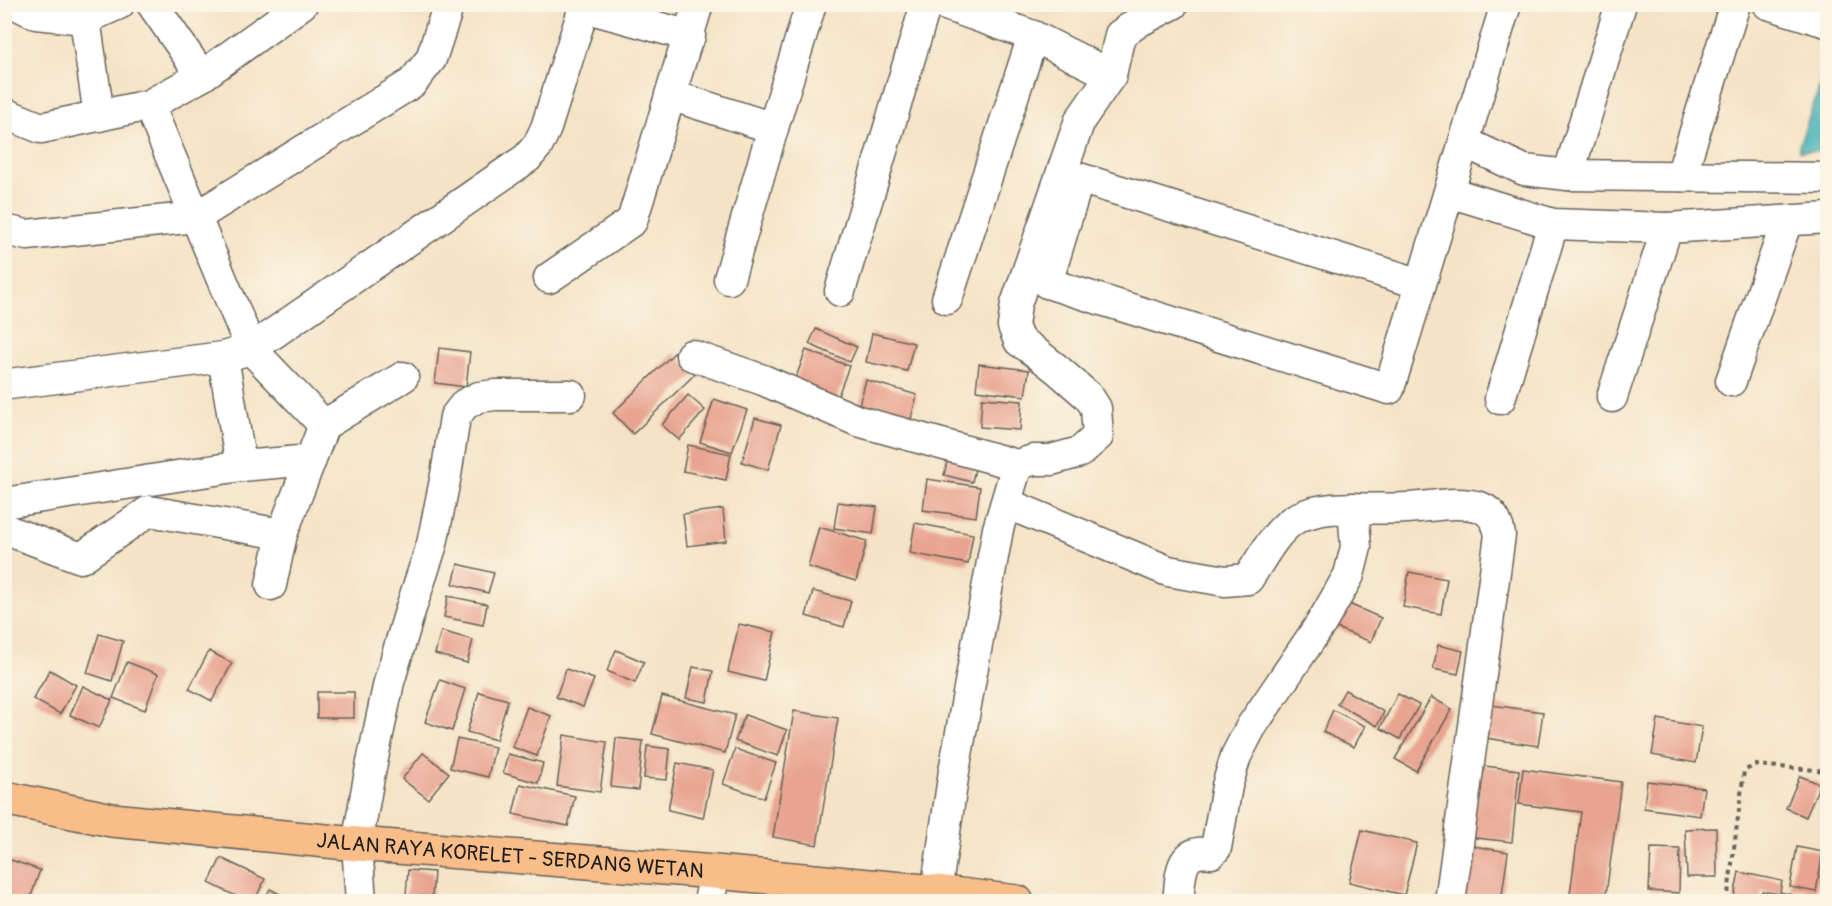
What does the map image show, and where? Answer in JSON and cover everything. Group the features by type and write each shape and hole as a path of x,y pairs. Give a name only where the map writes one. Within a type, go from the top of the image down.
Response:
{"main road":[{"name":"JALAN RAYA KORELET - SERDANG WETAN","path":"4,798 112,820 357,844 712,887 936,892 1017,902"}],"street":[{"path":"16,4 36,14 85,19 119,4"},
{"path":"152,4 202,76"},
{"path":"4,113 40,128 149,105 202,76 302,4"},
{"path":"4,230 27,235 196,217 412,83 431,59 449,4"},
{"path":"549,278 632,221 698,4"},
{"path":"729,279 772,128 811,4"},
{"path":"840,291 926,4"},
{"path":"943,4 1033,36 1111,75"},
{"path":"691,355 763,380 858,421 1017,465 1033,460 1051,460 1080,452 1098,436 1096,408 1089,397 1058,370 1019,341 1013,326 1016,304 1080,120 1111,75 1120,35 1138,22 1173,4"},
{"path":"1421,284 1079,178 1047,283 1389,389 1421,284 1449,192 1506,4"},
{"path":"1568,175 1622,4"},
{"path":"1681,176 1736,4"},
{"path":"1768,4 1826,22"},
{"path":"4,382 9,384 237,353 527,158 538,145 546,128 585,6 690,36"},
{"path":"85,19 99,116"},
{"path":"947,299 1033,36"},
{"path":"670,95 772,128"},
{"path":"149,105 196,217 237,353 241,466"},
{"path":"1464,142 1524,170 1568,175 1827,178"},
{"path":"1449,192 1553,224 1667,228 1827,218"},
{"path":"1731,381 1787,221"},
{"path":"1500,399 1553,224"},
{"path":"1612,397 1667,228"},
{"path":"237,353 324,425"},
{"path":"271,585 282,534 324,425 403,377"},
{"path":"361,902 357,844 389,682 432,544 455,417 465,404 478,397 571,395"},
{"path":"4,503 241,466 310,460"},
{"path":"936,892 954,771 998,529 1017,465"},
{"path":"1006,503 1168,571 1225,581 1248,579 1281,530 1296,519 1320,510 1405,509 1464,505 1481,507 1492,515 1499,524 1500,536 1450,902"},
{"path":"1178,902 1183,867 1188,858 1194,853 1211,853 1216,848 1227,786 1236,756 1251,727 1322,622 1349,575 1356,546 1353,508"},
{"path":"4,529 81,558 149,512 282,534"}],"path":[{"path":"1727,902 1744,771 1755,765 1827,771"}],"water":[{"path":"1827,67 1827,151 1800,151 1799,145"}],"building":[{"path":"816,329 857,347 850,362 809,344"},
{"path":"872,333 914,343 907,371 866,362"},
{"path":"439,348 470,352 466,387 435,383"},
{"path":"806,350 849,366 835,404 792,388"},
{"path":"674,353 695,374 633,434 613,413"},
{"path":"979,364 1029,370 1025,396 976,390"},
{"path":"866,380 917,395 909,427 857,412"},
{"path":"688,395 705,410 679,440 662,425"},
{"path":"982,398 1022,401 1020,430 980,427"},
{"path":"714,399 747,410 732,452 700,442"},
{"path":"755,418 781,425 768,470 742,462"},
{"path":"688,445 731,454 726,480 683,471"},
{"path":"950,449 978,456 972,482 944,475"},
{"path":"927,479 980,487 976,517 923,510"},
{"path":"838,502 877,507 873,534 834,528"},
{"path":"723,509 726,541 687,546 683,514"},
{"path":"915,523 973,534 968,564 910,553"},
{"path":"819,527 867,541 856,581 808,567"},
{"path":"458,564 494,573 488,593 453,584"},
{"path":"1409,572 1447,579 1441,614 1403,607"},
{"path":"813,591 851,601 844,627 806,616"},
{"path":"448,596 487,604 483,625 444,617"},
{"path":"1340,600 1381,618 1371,642 1329,625"},
{"path":"739,624 775,632 764,681 728,672"},
{"path":"441,631 473,640 467,663 435,654"},
{"path":"99,634 123,641 112,681 87,673"},
{"path":"1438,645 1463,651 1458,674 1433,669"},
{"path":"616,650 644,662 635,683 607,671"},
{"path":"209,651 232,663 212,701 189,689"},
{"path":"127,662 158,674 145,710 113,698"},
{"path":"693,667 713,671 707,702 686,698"},
{"path":"566,669 594,679 583,707 556,697"},
{"path":"50,670 76,685 60,714 33,699"},
{"path":"440,680 465,689 452,731 425,722"},
{"path":"83,686 112,700 99,728 70,715"},
{"path":"1345,690 1384,712 1377,726 1337,704"},
{"path":"317,692 354,692 354,718 317,718"},
{"path":"479,692 508,700 496,740 467,732"},
{"path":"1398,694 1419,705 1400,739 1380,728"},
{"path":"662,696 735,715 725,753 652,734"},
{"path":"1431,697 1452,709 1416,771 1395,759"},
{"path":"1484,704 1543,712 1538,746 1479,737"},
{"path":"527,707 551,716 537,756 512,747"},
{"path":"1333,710 1365,726 1354,747 1323,732"},
{"path":"794,711 838,718 817,845 773,837"},
{"path":"745,715 787,730 778,756 735,741"},
{"path":"1658,719 1702,727 1696,763 1652,755"},
{"path":"564,735 607,742 600,792 557,786"},
{"path":"616,738 643,741 638,790 611,787"},
{"path":"457,739 495,747 488,777 450,768"},
{"path":"647,746 670,749 667,780 644,778"},
{"path":"735,749 776,763 764,798 723,784"},
{"path":"423,753 449,773 428,799 402,779"},
{"path":"508,754 543,763 538,783 503,773"},
{"path":"677,763 713,770 703,818 668,810"},
{"path":"1475,765 1519,770 1512,842 1467,837"},
{"path":"1523,769 1621,782 1605,902 1569,902 1581,812 1519,804"},
{"path":"1800,776 1820,784 1806,817 1786,808"},
{"path":"1647,781 1704,788 1700,816 1644,808"},
{"path":"520,784 575,796 568,826 513,814"},
{"path":"1716,828 1717,877 1687,877 1685,829"},
{"path":"1362,830 1417,843 1404,895 1349,882"},
{"path":"1468,845 1508,852 1501,902 1460,902"},
{"path":"1797,847 1823,852 1816,892 1790,887"},
{"path":"1651,848 1680,849 1679,893 1649,891"},
{"path":"221,858 265,879 254,902 248,902 209,883"},
{"path":"11,860 40,870 29,902 4,902 4,880"},
{"path":"408,870 434,872 432,897 406,895"},
{"path":"1739,872 1782,881 1780,892 1815,900 1814,902 1779,902 1780,894 1762,891 1760,902 1733,902"},
{"path":"270,889 294,902 263,902"},
{"path":"573,897 589,900 589,902 572,902"}]}
